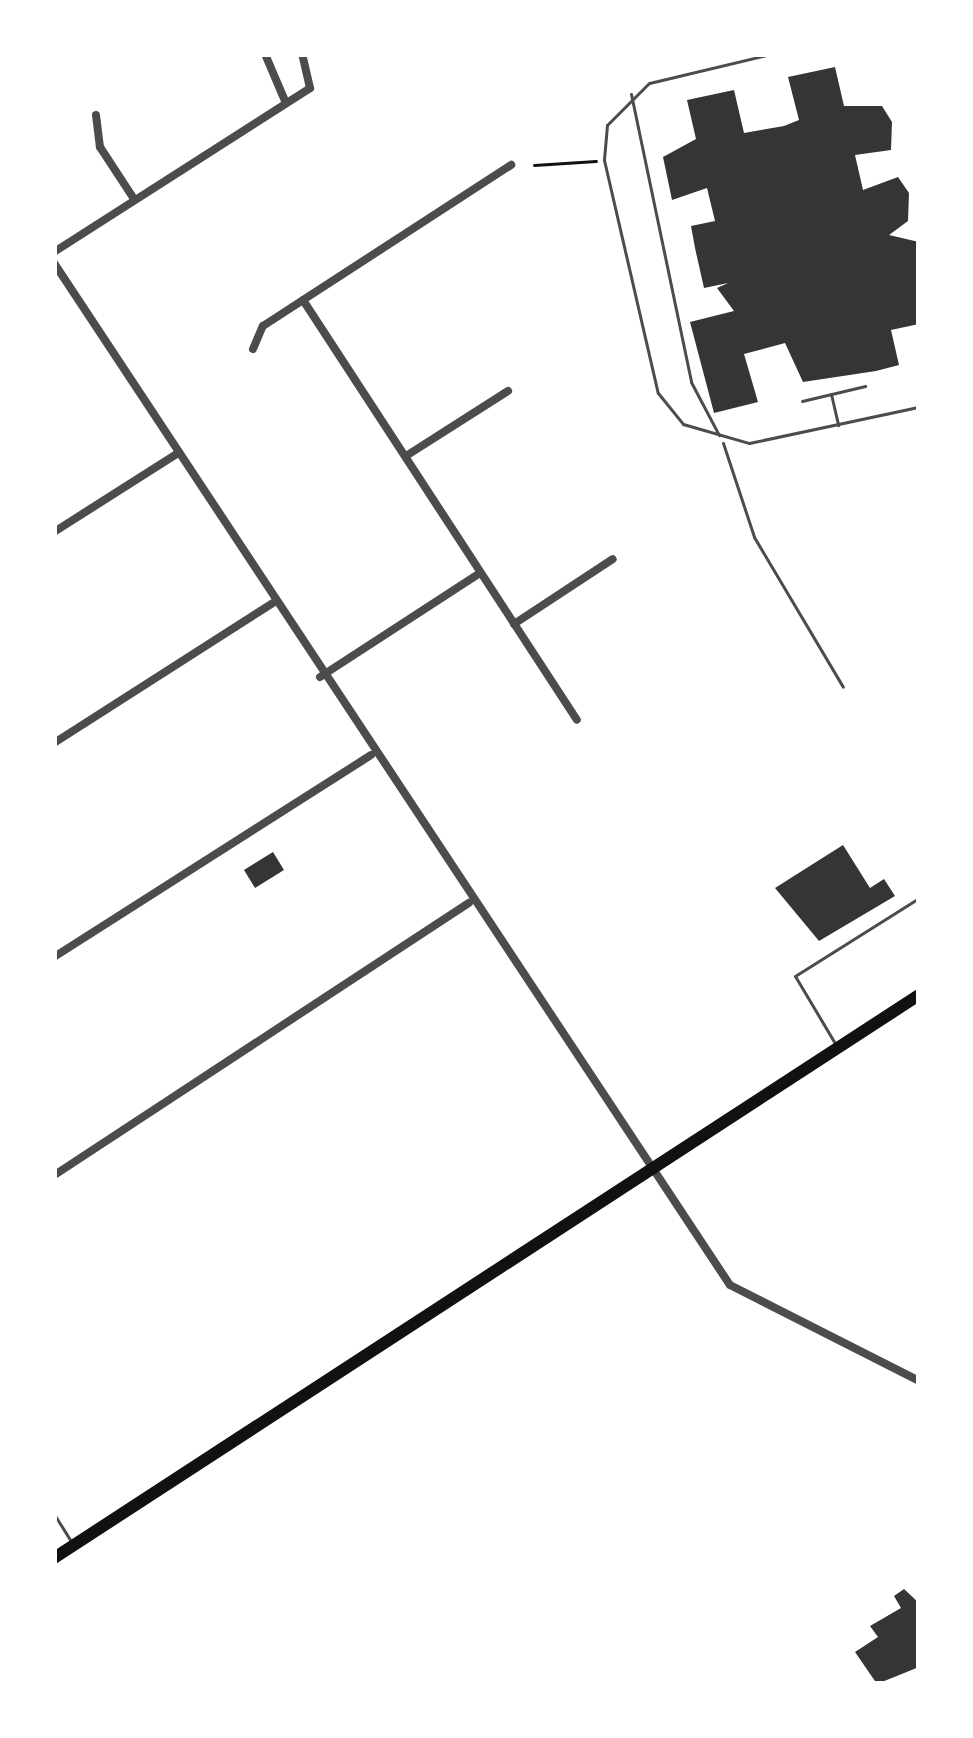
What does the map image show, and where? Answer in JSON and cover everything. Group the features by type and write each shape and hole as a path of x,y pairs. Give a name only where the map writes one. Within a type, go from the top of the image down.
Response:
{"main road":[{"path":"54,1558 648,1176 919,995"}],"street":[{"path":"265,54 285,102"},
{"path":"54,252 314,80 302,54"},
{"path":"96,115 100,147 134,199"},
{"path":"253,349 263,326 511,165"},
{"path":"54,263 648,1176 730,1285 919,1381"},
{"path":"303,300 577,720"},
{"path":"406,456 508,392"},
{"path":"54,532 178,453"},
{"path":"514,624 614,559"},
{"path":"320,677 480,573"},
{"path":"54,743 272,602"},
{"path":"54,958 371,754"},
{"path":"56,1165 469,903"}],"lane":[{"path":"771,54 631,92 613,110 604,160 658,393 683,424 723,440 838,427 919,407"},
{"path":"631,92 691,382 723,440 754,537 843,686"},
{"path":"802,401 865,386"},
{"path":"831,394 838,427"},
{"path":"837,1047 795,976 919,898"},
{"path":"54,1514 74,1545"}],"path":[{"path":"534,165 598,161"}],"building":[{"path":"835,67 844,106 882,106 892,122 891,150 855,155 863,190 898,177 909,193 908,221 889,235 919,242 919,324 891,330 899,365 876,371 803,382 785,343 744,354 758,402 714,413 690,322 734,311 717,288 728,283 704,288 695,248 691,226 715,221 707,188 672,200 663,157 696,139 687,100 734,90 744,133 784,126 799,120 788,77"},
{"path":"843,845 870,888 884,879 895,896 819,941 775,888"},
{"path":"273,852 284,870 255,888 244,870"},
{"path":"904,1589 919,1603 919,1667 877,1684 855,1652 878,1637 870,1626 901,1608 894,1596"}]}
